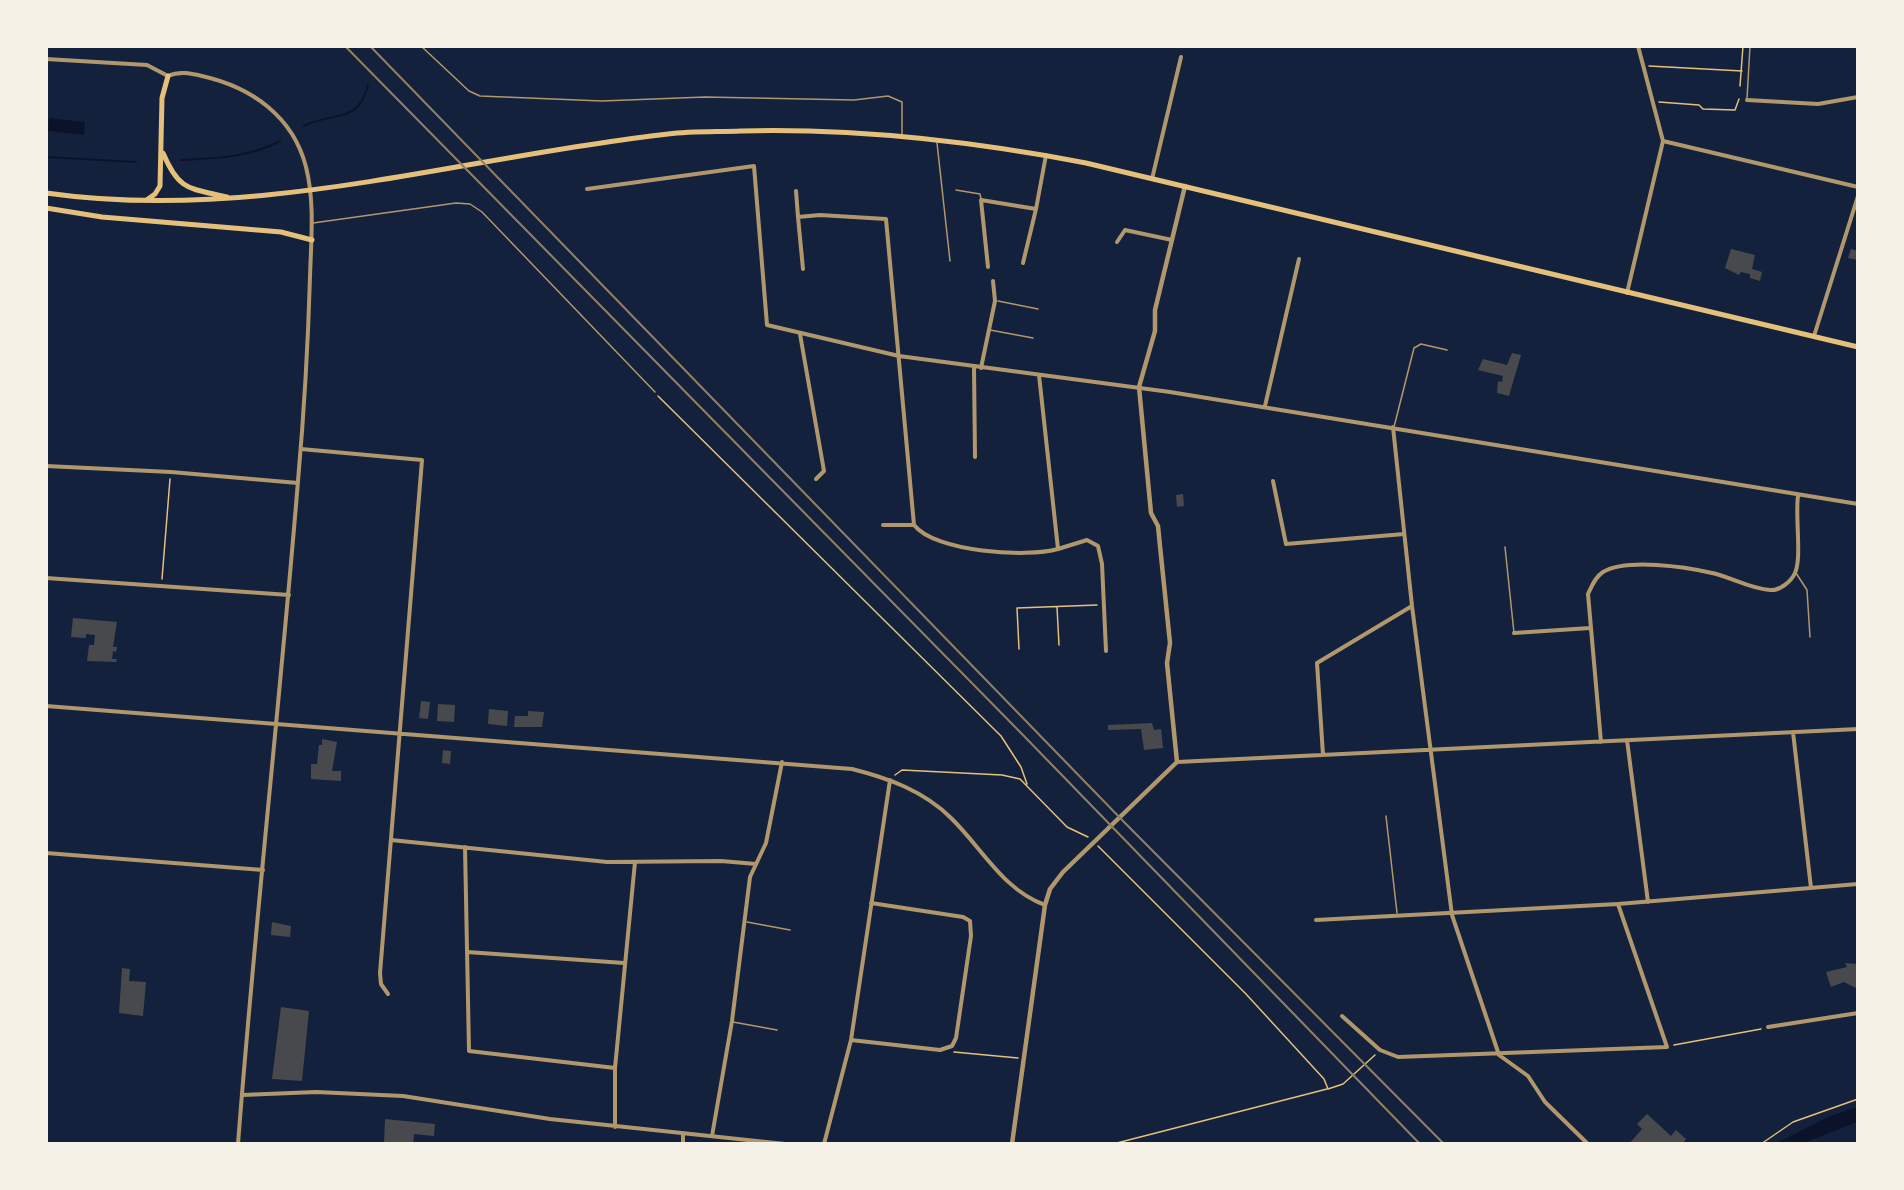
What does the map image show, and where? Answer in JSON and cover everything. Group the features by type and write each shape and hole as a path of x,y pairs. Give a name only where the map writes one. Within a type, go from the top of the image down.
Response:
{"main road":[{"path":"146,200 155,194 160,186 162,98 168,76"},
{"path":"46,193 146,200 234,199 317,190 671,133 803,129 902,134 1046,155 1185,186 1857,347"},
{"path":"162,150 173,176 184,184 234,199"},
{"path":"46,208 102,217 281,232 312,240"}],"street":[{"path":"1627,292 1663,141 1638,46"},
{"path":"1152,179 1181,57"},
{"path":"46,59 147,65 168,76 179,73 213,78 231,84 272,109 298,144 307,174 312,224 309,340 289,595 238,1143"},
{"path":"1747,100 1818,104 1857,97"},
{"path":"1663,141 1857,187"},
{"path":"1023,263 1046,155"},
{"path":"587,189 754,166 767,326 899,356 1265,406 1857,504"},
{"path":"1178,762 1167,663 1170,643 1165,590 1158,526 1151,513 1139,387 1155,331 1155,310 1185,186"},
{"path":"796,191 803,269"},
{"path":"1814,337 1857,196"},
{"path":"988,267 981,200 1036,209"},
{"path":"798,217 820,215 886,219 914,525 921,533 938,539 1001,554 1026,555 1058,549 1087,540 1098,546 1106,651"},
{"path":"1117,242 1125,230 1172,240"},
{"path":"1265,406 1299,260"},
{"path":"981,368 995,301 993,282"},
{"path":"800,334 824,471 816,479"},
{"path":"974,367 975,457"},
{"path":"1039,375 1058,549"},
{"path":"1394,427 1412,606 1452,915 1499,1055 1528,1076 1545,1102 1588,1143"},
{"path":"301,449 422,460 380,973 381,984 388,994"},
{"path":"46,466 171,472 298,483"},
{"path":"1273,481 1286,544 1404,534"},
{"path":"1601,742 1588,594 1594,580 1604,572 1615,568 1656,565 1713,573 1770,590 1789,582 1796,573 1795,512 1798,496"},
{"path":"883,525 914,525"},
{"path":"46,578 289,595"},
{"path":"1323,756 1317,663 1412,606"},
{"path":"1514,633 1590,628"},
{"path":"46,706 852,769 890,780 933,803 951,818 1012,886 1028,899 1045,905"},
{"path":"1012,1143 1045,905 1050,889 1063,872 1093,842 1178,762 1857,729"},
{"path":"1793,732 1811,888"},
{"path":"1627,740 1648,902"},
{"path":"712,1136 732,1021 750,877 766,843 782,762"},
{"path":"824,1143 851,1040 890,780"},
{"path":"391,840 635,862 721,861 756,864"},
{"path":"465,847 469,1049 471,1052 615,1068"},
{"path":"46,853 263,870"},
{"path":"615,1127 615,1068 635,862"},
{"path":"1316,920 1452,915 1618,904 1857,884"},
{"path":"851,1040 948,1048 956,1038 971,936 970,921 963,917 872,903"},
{"path":"1342,1016 1380,1050 1398,1057 1667,1047 1618,904"},
{"path":"467,952 624,963"},
{"path":"1768,1027 1857,1013"},
{"path":"242,1095 316,1092 403,1096 615,1127 785,1143"},
{"path":"683,1134 683,1143"}],"lane":[{"path":"421,46 469,91 480,96 602,101 705,97 854,100 888,96 902,102 902,134"},
{"path":"1747,100 1750,46"},
{"path":"936,138 950,261"},
{"path":"956,190 980,194 981,200"},
{"path":"312,224 456,203 470,204 482,212 655,392"},
{"path":"995,301 1038,309"},
{"path":"989,330 1033,338"},
{"path":"1394,427 1414,348 1421,344 1448,350"},
{"path":"1506,547 1514,633"},
{"path":"1796,573 1807,590 1810,637"},
{"path":"1386,816 1398,917"},
{"path":"746,922 790,930"},
{"path":"732,1021 777,1030"}],"path":[{"path":"1740,86 1743,71 1743,46"},
{"path":"1643,66 1743,71"},
{"path":"1654,102 1699,105 1703,109 1735,110 1739,99"},
{"path":"655,392 1001,736 1021,767 1027,785"},
{"path":"162,586 171,472"},
{"path":"1019,649 1017,608 1104,605"},
{"path":"1057,606 1059,645"},
{"path":"890,780 902,770 1002,775 1020,779 1067,827 1079,832 1106,852 1246,994 1324,1079 1328,1089"},
{"path":"1667,1047 1768,1027"},
{"path":"948,1048 956,1053 1022,1059"},
{"path":"1113,1143 1343,1084 1380,1050"},
{"path":"1761,1143 1793,1122 1857,1099"}],"water":[{"path":"49,118 85,122 84,135 48,131"},
{"path":"1857,1107 1857,1122 1804,1143 1777,1143 1830,1116"}],"building":[{"path":"1731,249 1755,255 1752,269 1762,272 1760,281 1750,278 1750,274 1741,272 1739,275 1725,268"},
{"path":"1851,249 1858,251 1858,260 1848,258"},
{"path":"1512,353 1521,355 1509,396 1497,393 1498,381 1502,382 1503,376 1478,370 1483,359 1507,365"},
{"path":"1183,494 1184,506 1177,507 1176,495"},
{"path":"73,618 117,622 113,647 117,647 116,652 113,651 112,659 117,659 116,662 87,661 89,645 94,645 95,635 86,634 86,638 71,637"},
{"path":"421,701 430,702 428,719 419,718"},
{"path":"438,704 455,705 454,722 437,721"},
{"path":"489,709 508,711 507,726 488,724"},
{"path":"528,711 544,712 542,727 514,727 515,716 528,716"},
{"path":"1152,723 1154,730 1161,729 1163,748 1144,750 1141,729 1108,730 1108,725"},
{"path":"322,739 337,742 332,771 341,771 341,781 311,779 311,764 317,764"},
{"path":"443,750 451,751 450,764 442,763"},
{"path":"272,922 291,926 290,937 271,935"},
{"path":"1845,963 1858,964 1858,989 1844,982 1831,987 1826,972 1847,967"},
{"path":"122,968 130,969 129,981 146,982 143,1016 119,1013"},
{"path":"281,1007 309,1011 302,1081 272,1079"},
{"path":"1647,1114 1671,1136 1676,1130 1686,1139 1682,1144 1629,1144 1642,1129 1637,1124"},
{"path":"385,1119 435,1124 434,1136 414,1134 413,1144 384,1144"}],"waterway":[{"path":"304,126 351,112 364,98 368,85"},
{"path":"181,160 244,154 280,141"},
{"path":"46,157 136,162"}],"railway":[{"path":"345,46 1022,734 1420,1144"},
{"path":"370,46 1125,823 1444,1144"}]}
